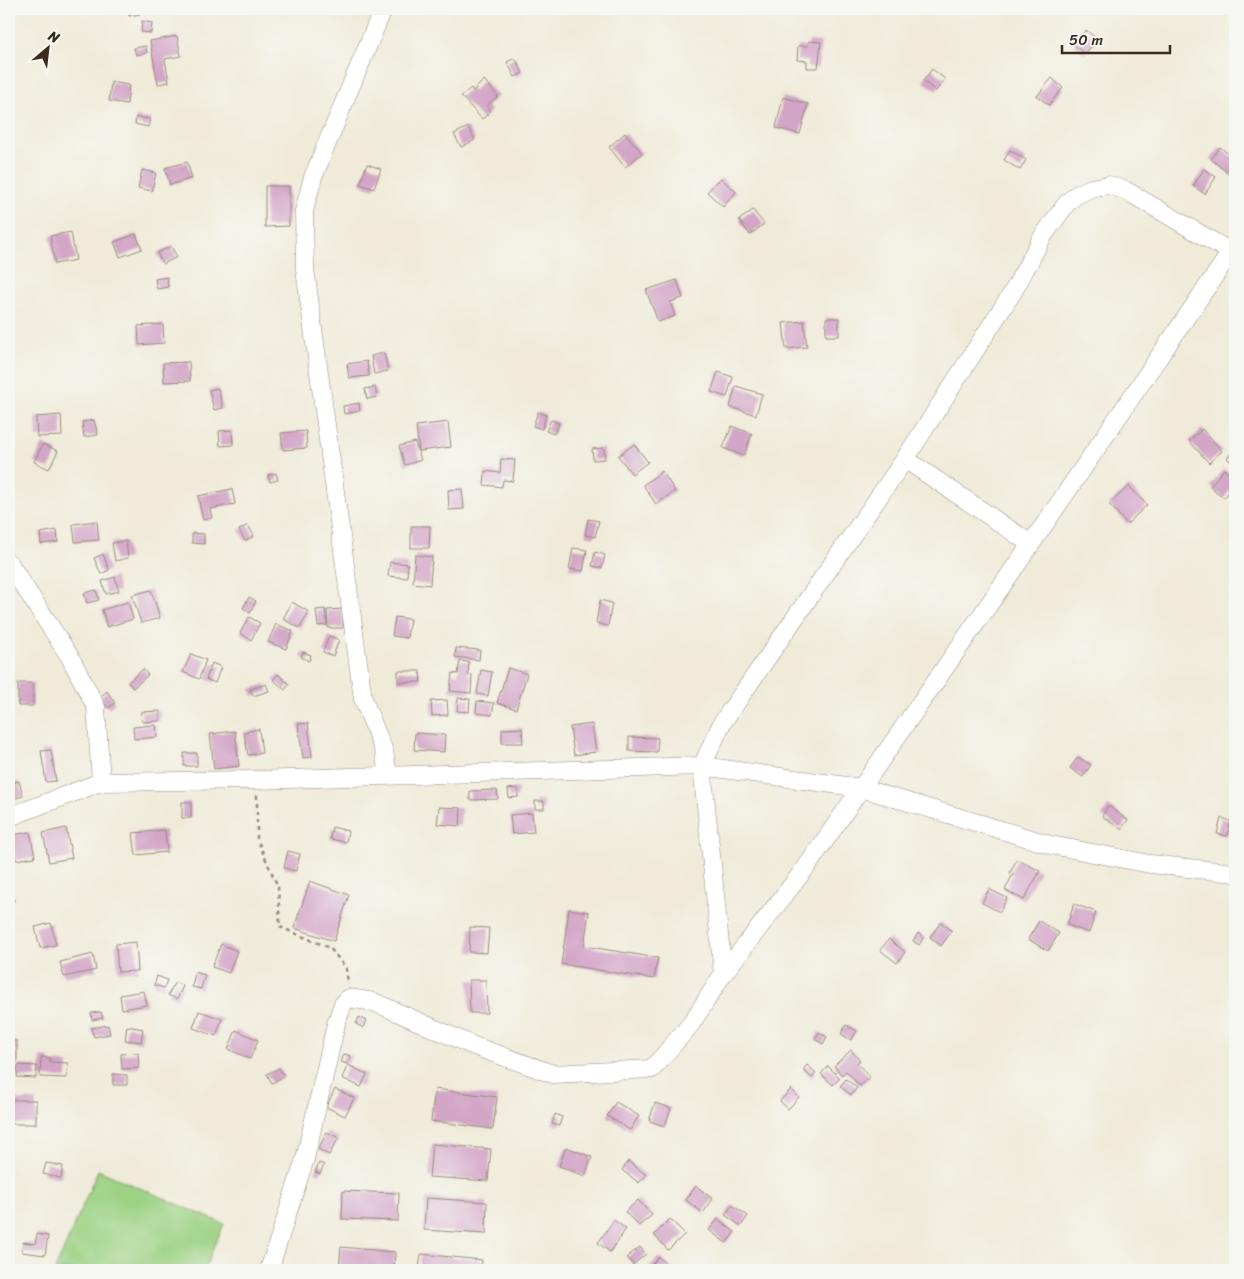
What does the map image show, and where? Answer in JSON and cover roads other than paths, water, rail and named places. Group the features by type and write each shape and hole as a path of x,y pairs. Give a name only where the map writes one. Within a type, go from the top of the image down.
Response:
{"street":[{"path":"383,9 313,176 304,211 305,269 363,699 384,752 388,775"},
{"path":"269,1270 305,1159 336,1024 343,1004 349,998 374,1002 474,1046 553,1074 652,1069 690,1024 722,974 807,866 1233,249 1125,190 1108,185 1091,188 1076,195 1067,203 1043,236 1014,290 905,459 722,723 702,766 722,974"},
{"path":"905,459 1031,544"},
{"path":"9,563 70,658 96,707 102,782"},
{"path":"9,816 102,782 256,780 702,766 860,788 1050,845 1150,864 1235,873"}]}
